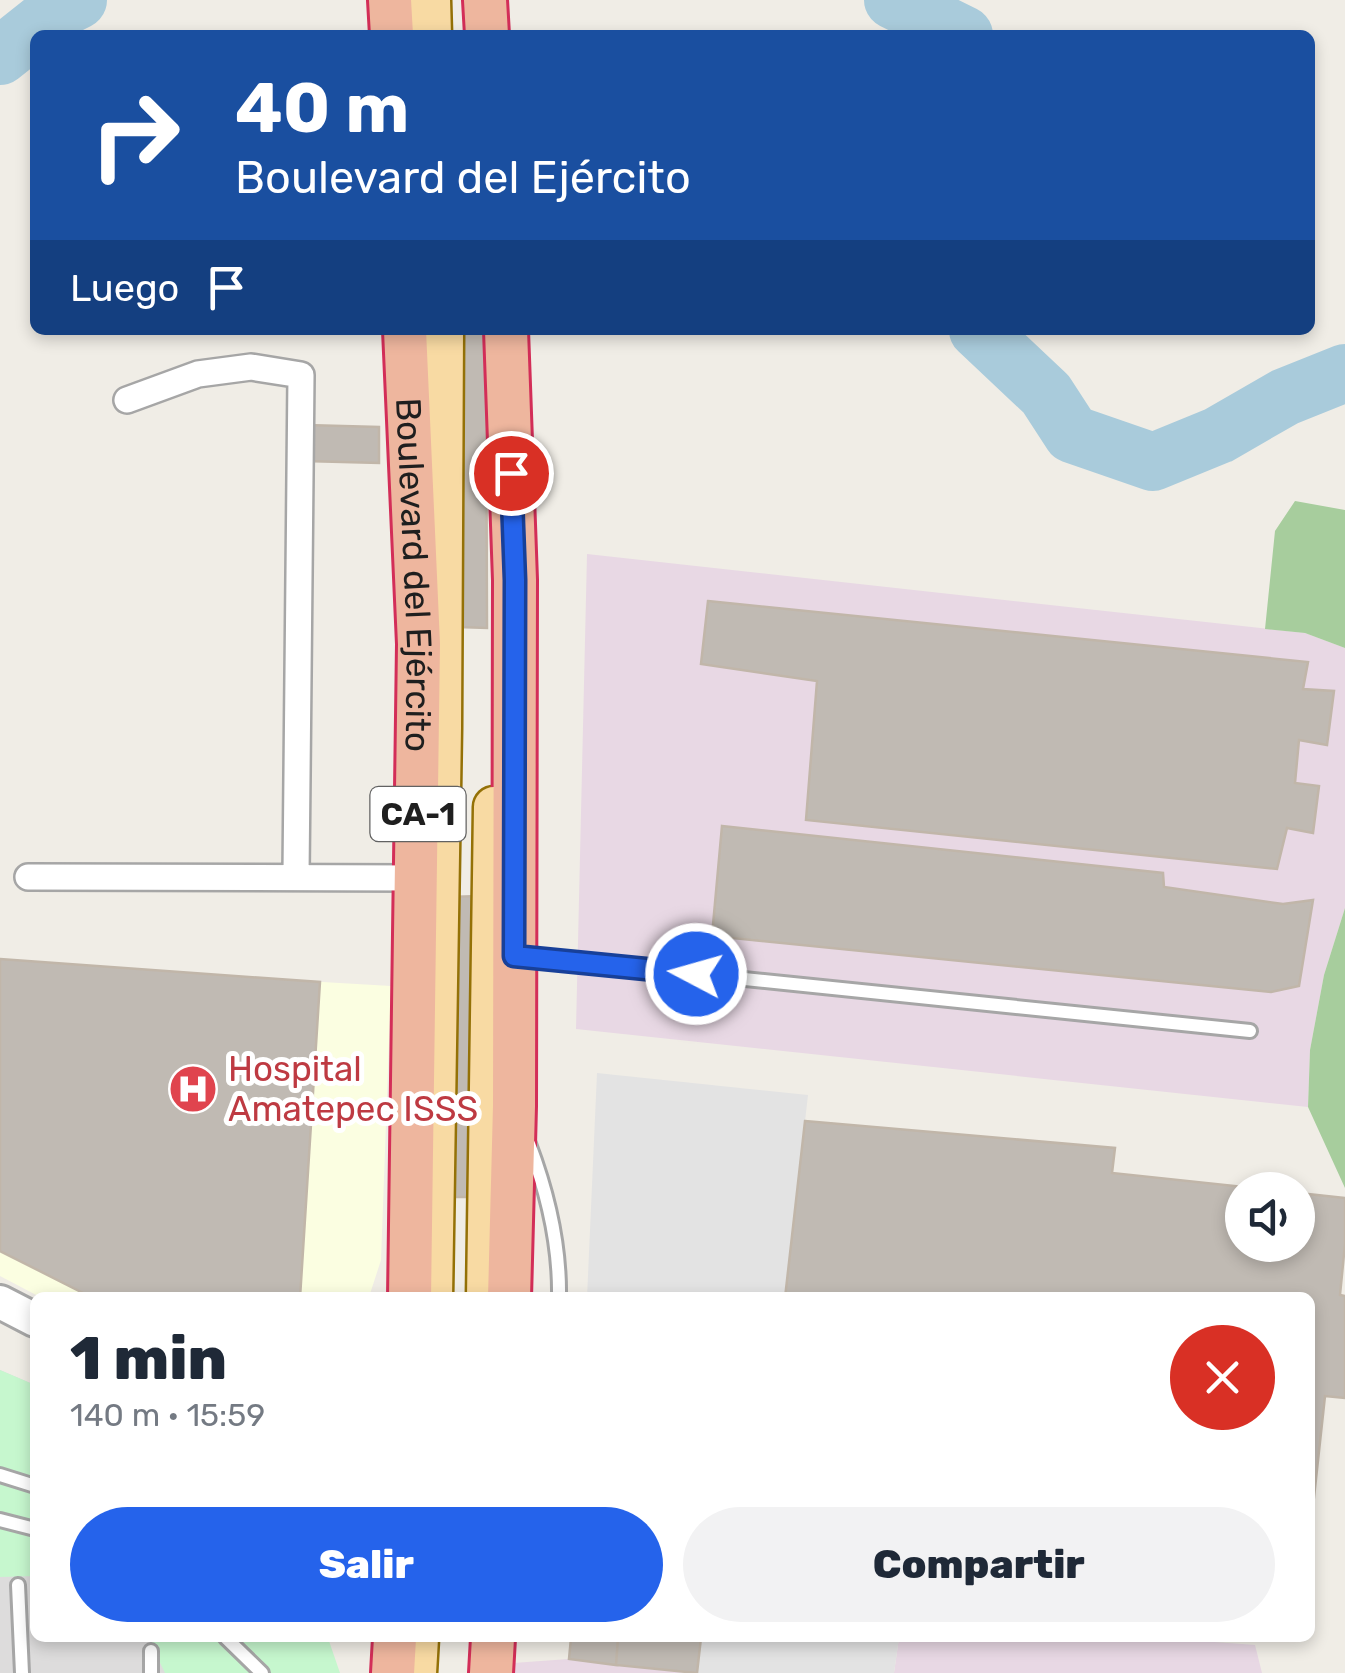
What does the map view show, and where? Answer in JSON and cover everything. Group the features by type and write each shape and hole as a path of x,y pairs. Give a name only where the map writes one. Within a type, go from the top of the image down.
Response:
{"highway":[{"name":"Boulevard del Ejército","path":"405,335 419,644 412,1290"},
{"name":"CA-1","path":"506,335 515,580 514,1106 509,1292"}],"main road":[{"path":"412,1290 441,710 443,335"},
{"path":"487,1292 496,536 491,335"}],"street":[{"path":"127,400 198,374 251,366 302,374 296,875"},
{"path":"28,876 418,878"},
{"path":"0,1302 30,1317"}],"lane":[{"path":"514,956 1250,1031"},
{"path":"514,1106 552,1215 560,1268 559,1292"},
{"path":"0,1475 30,1484"},
{"path":"0,1520 30,1528"},
{"path":"18,1585 22,1673"},
{"path":"230,1642 262,1673"},
{"path":"151,1651 151,1673"}],"shaded area":[{"path":"587,554 1305,633 1345,648 1345,908 1324,975 1310,1050 1308,1107 576,1029"},
{"name":"Hospital Amatepec ISSS","path":"0,963 391,986 381,1260 371,1292 30,1292 0,1276"},
{"path":"597,1073 808,1095 786,1292 587,1292"},
{"path":"0,1370 30,1383 30,1642 319,1642 328,1673 0,1673"},
{"path":"571,1642 898,1642 894,1673 688,1673 569,1659"},
{"path":"898,1642 1215,1642 1255,1645 1262,1673 894,1673"},
{"path":"569,1659 688,1673 512,1673 513,1663"}],"green space":[{"path":"1295,501 1345,510 1345,648 1305,633 1265,629 1275,531"},
{"path":"1345,908 1345,1188 1308,1107 1310,1050 1324,975"},
{"path":"0,1370 30,1383 30,1576 0,1577"},
{"path":"150,1642 329,1642 340,1673 165,1673"}],"building":[{"path":"458,335 486,335 487,628 459,627"},
{"path":"306,425 379,427 379,463 305,461"},
{"path":"708,601 1308,662 1303,689 1334,691 1327,745 1299,740 1295,783 1319,786 1313,833 1287,828 1277,869 806,820 817,681 701,664"},
{"path":"722,826 1163,873 1164,887 1283,904 1313,900 1299,986 1271,992 712,936"},
{"path":"479,896 471,1197 444,1197 449,897"},
{"name":"Hospital Amatepec ISSS","path":"0,959 320,982 300,1292 81,1292 0,1251"},
{"path":"805,1121 1115,1148 1112,1173 1225,1185 1225,1262 1315,1262 1315,1195 1345,1198 1340,1295 1345,1296 1345,1398 1325,1396 1315,1488 1315,1292 786,1292"},
{"path":"571,1642 618,1642 616,1665 569,1659"},
{"path":"618,1642 701,1642 697,1673 616,1665"}],"waterway":[{"path":"33,30 78,0"},
{"path":"893,0 954,30"},
{"path":"0,56 30,32"},
{"path":"983,335 1046,394 1072,434 1153,462 1219,435 1285,397 1345,373"}],"place":[{"name":"Hospital Amatepec ISSS","path":"193,1089"}],"route":[{"path":"511,473 515,580 514,956 696,974"}]}
